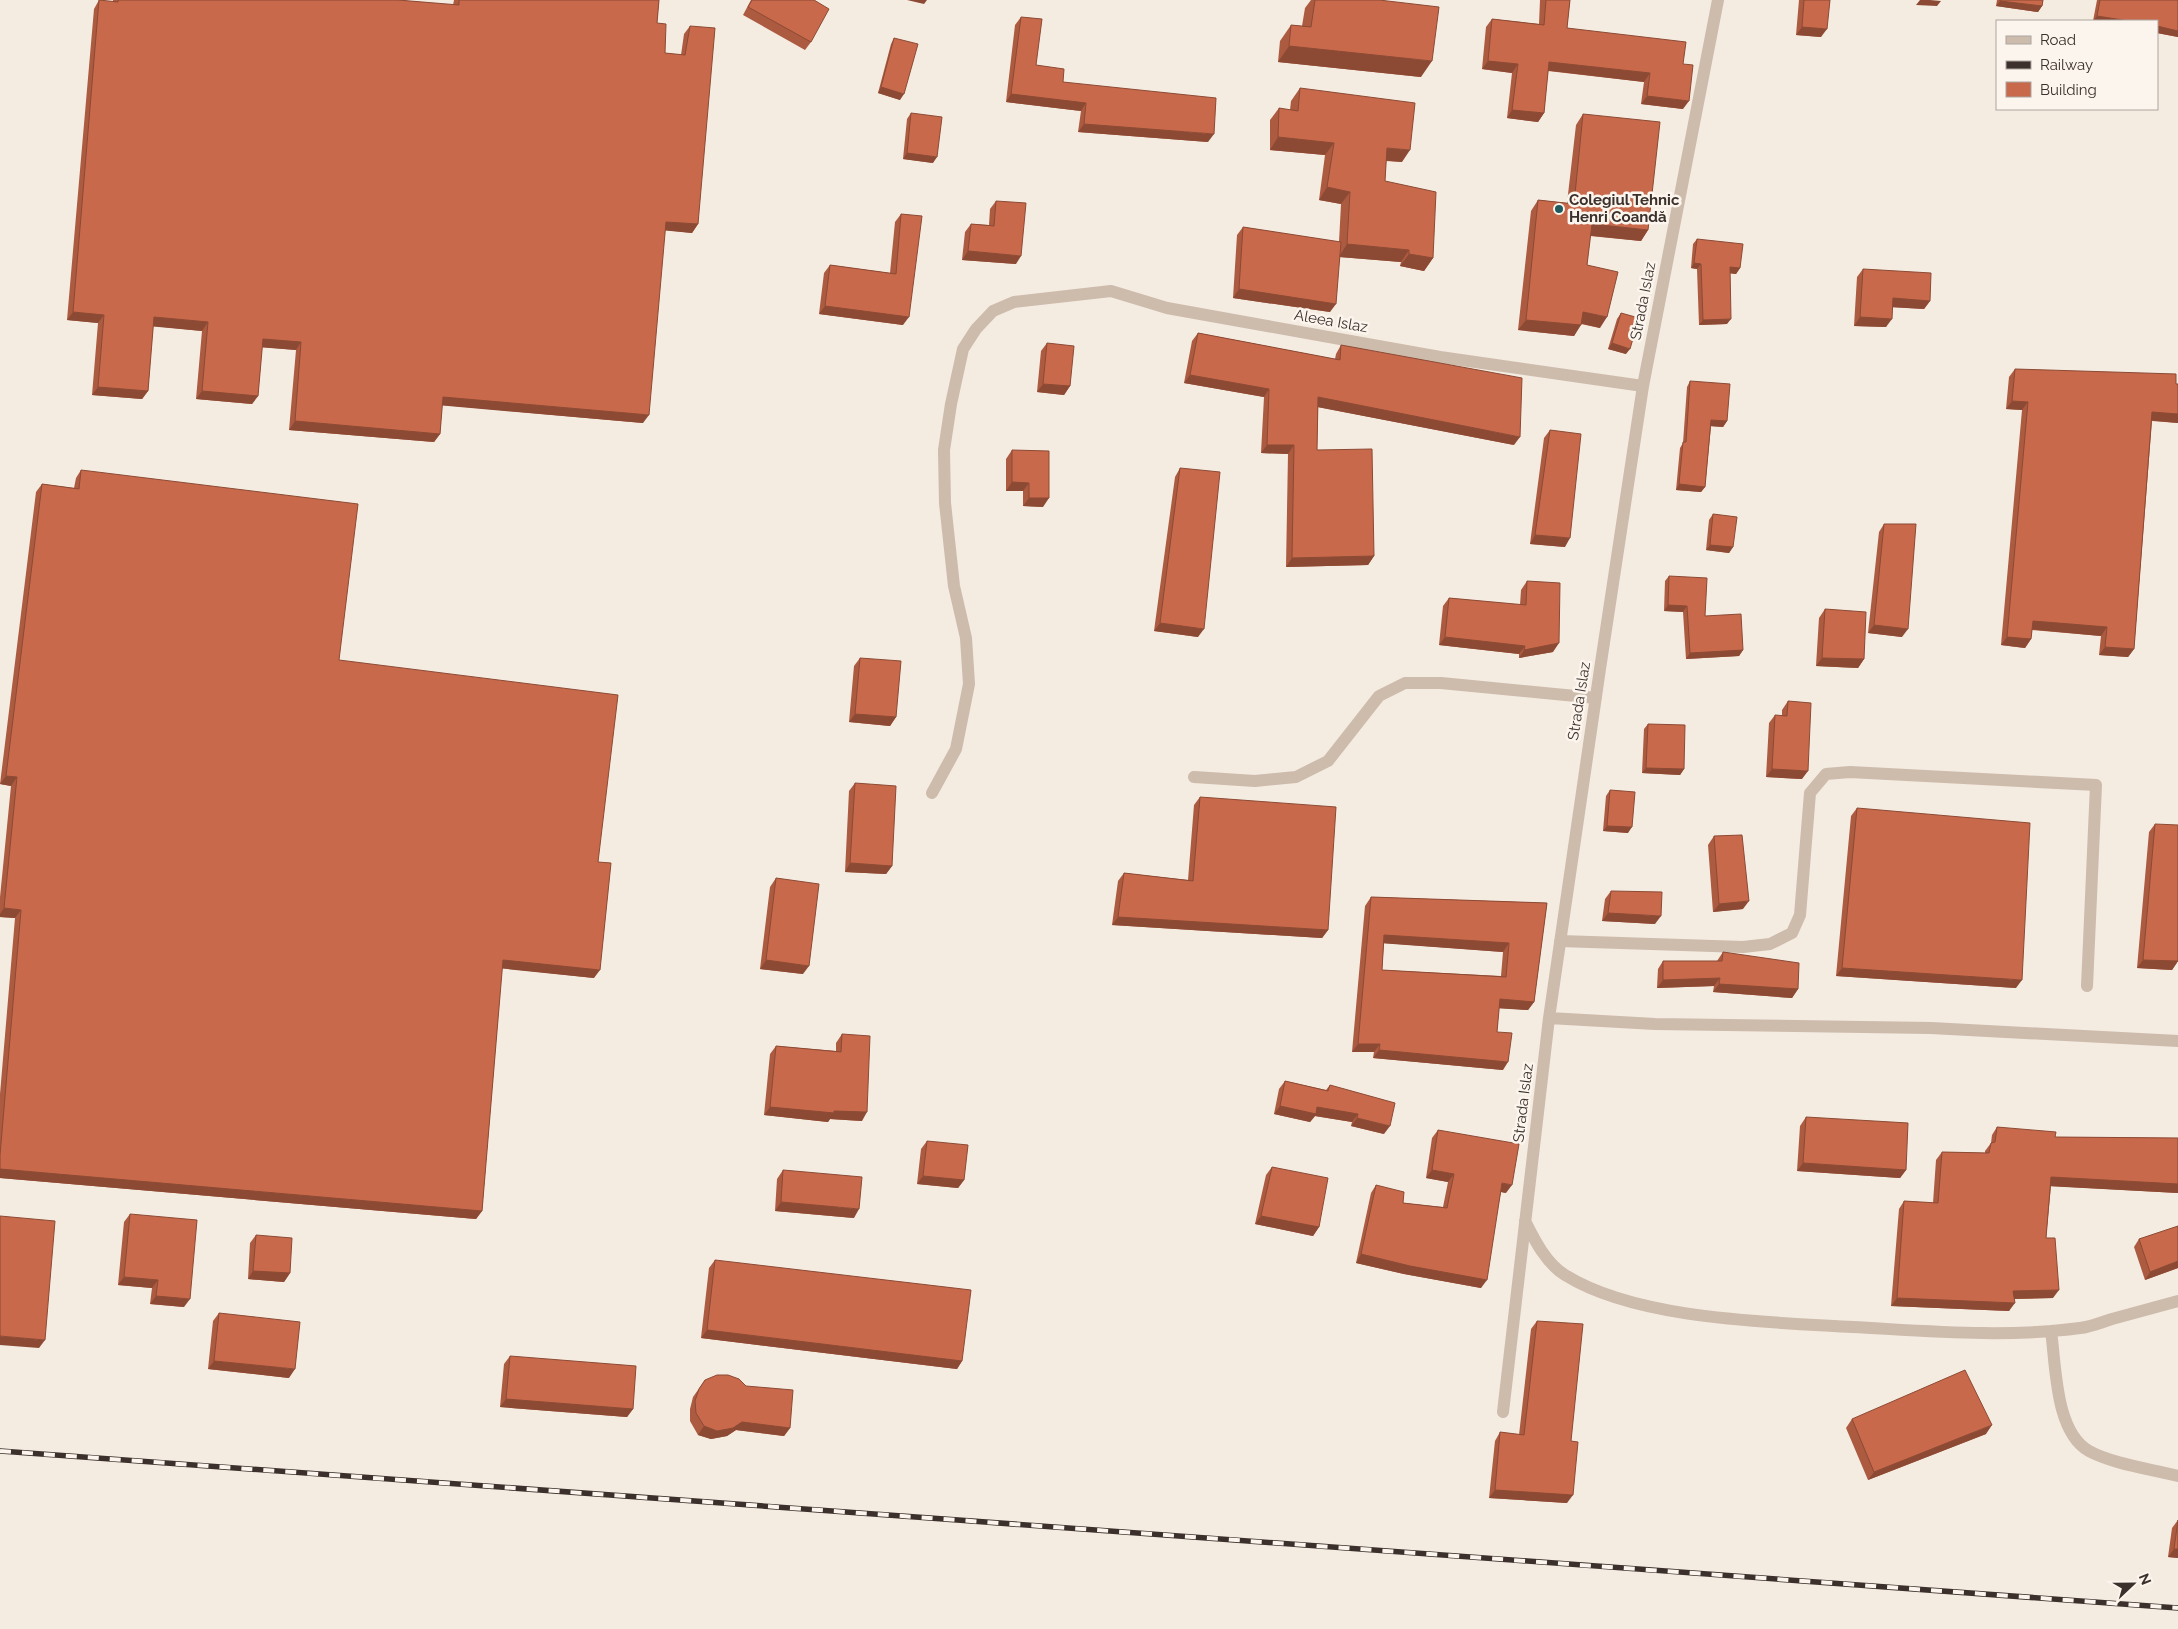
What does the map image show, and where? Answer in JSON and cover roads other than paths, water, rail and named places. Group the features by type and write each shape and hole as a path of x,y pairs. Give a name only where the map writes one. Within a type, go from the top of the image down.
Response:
{"street":[{"name":"Strada Islaz","path":"1503,1412 1549,1018 1643,386 1718,0"},
{"name":"Aleea Islaz","path":"932,793 956,748 969,684 966,638 954,586 945,503 944,450 951,404 963,349 971,336 993,311 1014,302 1111,291 1167,308 1440,357 1643,386"},
{"path":"1194,777 1255,781 1296,777 1328,761 1379,696 1405,683 1441,683 1596,698"},
{"path":"1560,941 1743,947 1770,944 1792,933 1800,915 1810,793 1826,774 1850,772 2096,785 2087,986"},
{"path":"1549,1018 1655,1024 1931,1028 2178,1041"},
{"path":"1525,1222 1542,1252 1564,1275 1599,1292 1637,1303 1681,1312 1770,1322 1895,1329 2028,1333 2082,1328 2178,1301"},
{"path":"2051,1331 2064,1420 2074,1439 2089,1451 2107,1458 2178,1476"}],"railway":[{"path":"0,1451 2178,1608"}],"place":[{"name":"Colegiul Tehnic Henri Coandă","path":"1559,209"}]}
